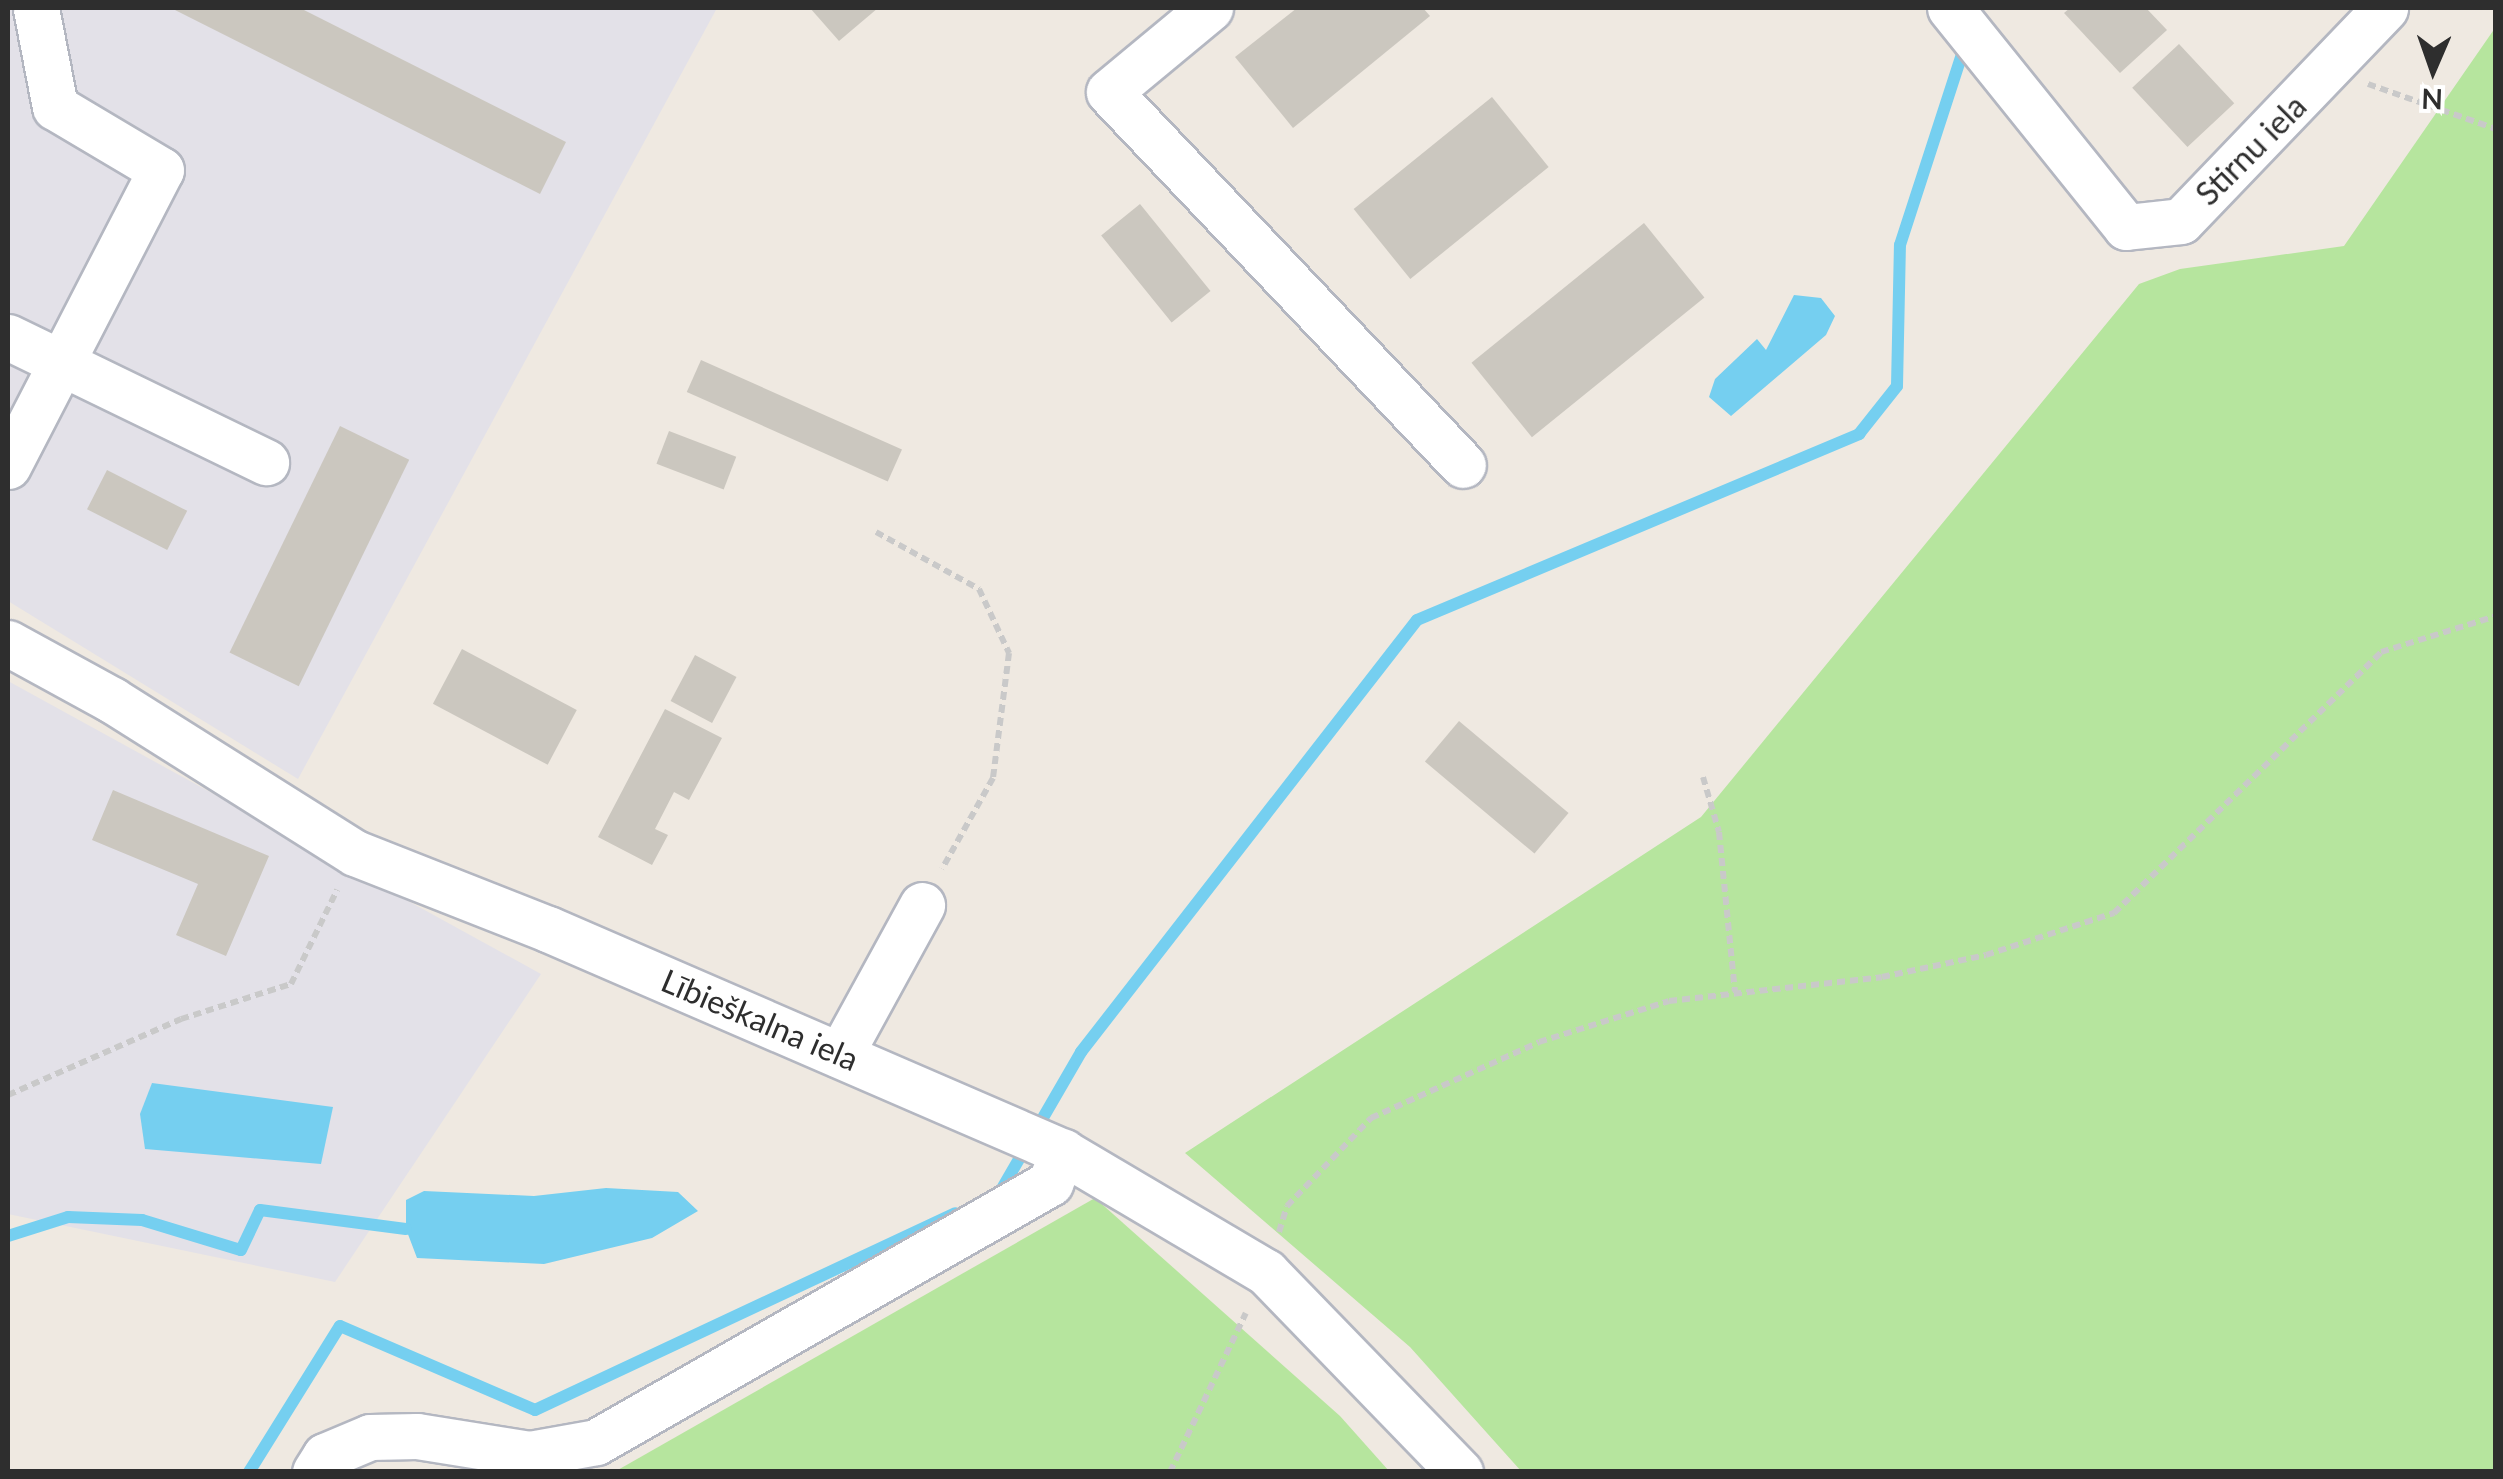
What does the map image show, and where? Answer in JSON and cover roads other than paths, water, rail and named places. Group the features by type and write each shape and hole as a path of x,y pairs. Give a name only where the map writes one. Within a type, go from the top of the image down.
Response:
{"street":[{"path":"8,466 161,170 55,107 36,8"},
{"path":"1210,8 1109,92 1463,465"},
{"name":"Stirnu iela","path":"1950,8 2126,228 2181,220 2328,72 2385,8"},
{"path":"8,338 266,462"},
{"name":"Lībieškalna iela","path":"8,644 112,700 354,853 1063,1152 1266,1272 1460,1472"},
{"path":"840,1055 922,906"},
{"path":"315,1472 325,1456 370,1437 418,1436 530,1454 596,1442 1050,1183 1063,1152"}],"water":[{"path":"1794,295 1821,298 1835,316 1826,335 1731,416 1709,397 1715,379 1757,339 1766,350"},
{"path":"152,1083 333,1107 321,1164 145,1149 140,1114"},
{"path":"606,1188 678,1192 698,1211 652,1238 544,1264 417,1258 406,1229 406,1200 424,1191 534,1196"}],"waterway":[{"path":"1000,1192 1081,1052 1417,620 1859,434 1897,386 1900,245 1966,42"},
{"path":"8,1236 68,1217 142,1220 241,1250 260,1210 406,1229"},
{"path":"249,1472 340,1326 535,1410 955,1213"}]}
